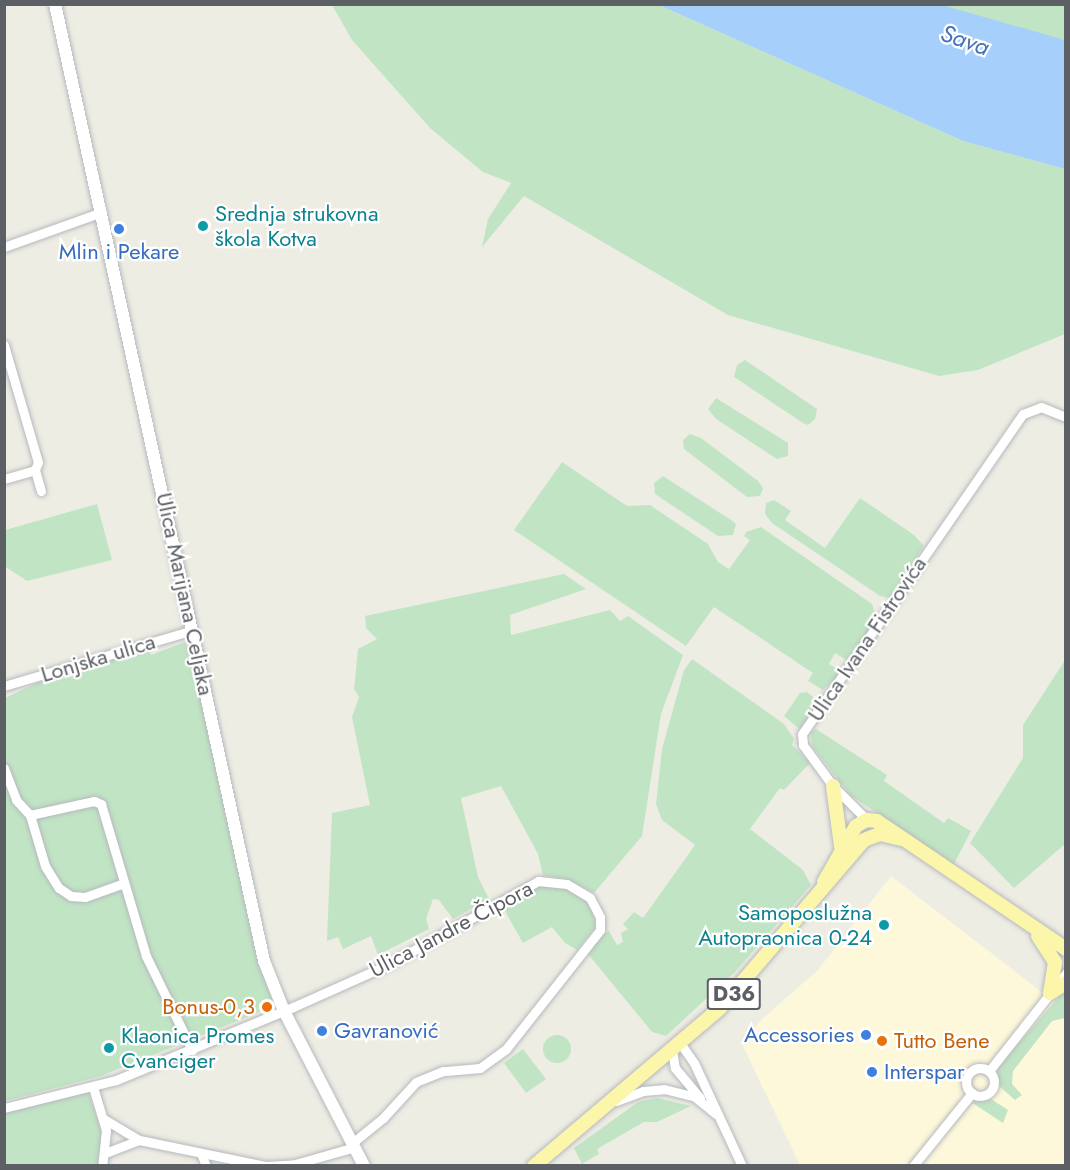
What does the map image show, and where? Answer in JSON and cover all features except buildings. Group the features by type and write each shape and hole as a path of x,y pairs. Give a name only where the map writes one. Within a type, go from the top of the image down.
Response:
{"main road":[{"name":"Ulica Marijana Celjaka","path":"55,4 264,961 284,1011 364,1166"},
{"path":"833,786 842,831 840,850"},
{"path":"867,820 864,840 880,834 901,838"},
{"name":"Ulica Ivana Fistrovića","path":"867,820 882,824 1065,949"},
{"name":"D36","path":"814,900 840,850 856,826 867,820"},
{"name":"D36","path":"534,1166 676,1047 737,990 864,840"},
{"path":"1027,923 1053,958 1055,974 1050,993"},
{"path":"1050,993 1065,983"}],"street":[{"path":"4,247 102,212"},
{"path":"4,345 38,462 35,470 41,491"},
{"name":"Ulica Ivana Fistrovića","path":"867,820 833,786 803,745 802,734 1023,414 1041,407 1065,417"},
{"path":"4,479 35,470"},
{"name":"Lonjska ulica","path":"4,686 193,630"},
{"path":"4,768 16,800 30,815 45,866 65,893 85,897 124,883"},
{"path":"30,815 99,801 146,956 192,1050"},
{"name":"Ulica Jandre Čipora","path":"4,1108 93,1087 192,1050 284,1011 389,964 538,881 558,882 582,892 594,903 602,925 500,1055 480,1068 443,1071 416,1082 383,1118 353,1145"},
{"path":"989,1071 1065,972"},
{"path":"676,1047 675,1068 720,1118"},
{"path":"676,1047 720,1118 742,1166"},
{"path":"981,1068 989,1071 995,1082 991,1091 982,1096 972,1093 967,1085 970,1072 981,1068"},
{"path":"93,1087 104,1119 105,1153 102,1166"},
{"path":"609,1104 655,1089 685,1093 705,1103"},
{"path":"913,1166 972,1093"},
{"path":"104,1119 139,1140 246,1165 296,1164 353,1145"},
{"path":"105,1153 139,1140"},
{"path":"201,1153 206,1166"}],"shaded area":[{"path":"891,876 1065,1010 1065,1165 800,1165 742,1044 761,1020 818,970"}],"green space":[{"path":"332,5 659,5 963,141 1065,169 1065,334 978,370 939,376 728,315 524,196 482,247 488,219 511,183 483,172 430,128 352,40"},
{"path":"942,5 1065,5 1065,40 1012,28"},
{"path":"745,360 817,409 815,419 808,425 803,423 734,377 737,365"},
{"path":"716,398 788,443 788,456 777,459 716,419 708,409"},
{"path":"690,434 701,438 758,481 763,488 760,496 747,497 684,449 683,440"},
{"path":"562,462 627,506 650,505 708,544 718,562 729,569 750,540 744,536 746,532 761,527 872,604 877,620 848,661 835,653 829,664 843,673 823,690 808,681 813,673 714,607 686,646 514,530"},
{"path":"663,476 736,524 733,535 718,536 655,494 654,483"},
{"path":"860,498 914,535 924,546 889,598 880,596 772,523 765,514 766,503 774,500 791,511 785,520 825,548"},
{"path":"97,504 112,560 27,581 6,567 5,530"},
{"path":"564,574 586,589 510,615 511,635 610,610 620,621 628,616 683,655 661,714 642,836 594,893 568,880 543,875 538,854 501,786 461,798 478,877 489,899 453,919 439,900 433,899 426,919 429,929 378,955 371,936 343,949 338,937 327,941 332,813 370,805 352,717 359,697 354,689 358,649 377,639 366,628 365,616"},
{"path":"185,642 203,703 255,947 274,1006 101,1076 5,1101 5,698 50,677 149,647 151,655"},
{"path":"692,659 784,724 794,739 792,745 810,763 784,790 780,788 750,829 803,870 811,885 735,972 666,1036 652,1032 588,954 600,936 609,931 617,945 623,942 621,933 628,929 623,924 634,912 643,918 695,845 662,820 656,804 662,749 684,670"},
{"path":"1065,660 1065,844 1014,888 970,843 1023,758 1023,725"},
{"path":"807,692 819,702 801,728 784,716 800,693"},
{"path":"816,729 887,775 884,781 944,823 948,818 971,831 954,864 850,795 812,746 811,732"},
{"path":"543,883 567,887 590,903 596,926 577,950 565,943 552,927 523,943 501,904"},
{"path":"1065,990 1065,1018 1052,1021 1013,1071 1012,1084 1022,1095 1015,1100 999,1086 997,1068"},
{"path":"557,1035 567,1039 571,1049 567,1059 557,1063 547,1059 543,1049 547,1039"},
{"path":"523,1049 546,1079 526,1093 504,1063"},
{"path":"88,1092 102,1132 98,1165 5,1165 4,1113"},
{"path":"657,1098 691,1106 657,1122 644,1122 597,1149 599,1154 582,1164 574,1148 638,1102"},
{"path":"991,1099 1008,1110 1003,1123 971,1102"}],"water":[{"name":"Sava","path":"659,5 942,5 1065,40 1065,169 963,141"}],"place":[{"name":"Srednja strukovna škola Kotva","path":"203,226"},
{"name":"Mlin i Pekare","path":"119,229"},
{"name":"Samoposlužna Autopraonica 0-24","path":"884,925"},
{"name":"Bonus-0,3","path":"267,1007"},
{"name":"Gavranović","path":"322,1031"},
{"name":"Accessories","path":"866,1035"},
{"name":"Tutto Bene","path":"882,1041"},
{"name":"Klaonica Promes Cvanciger","path":"109,1048"},
{"name":"Interspar","path":"872,1072"}]}
